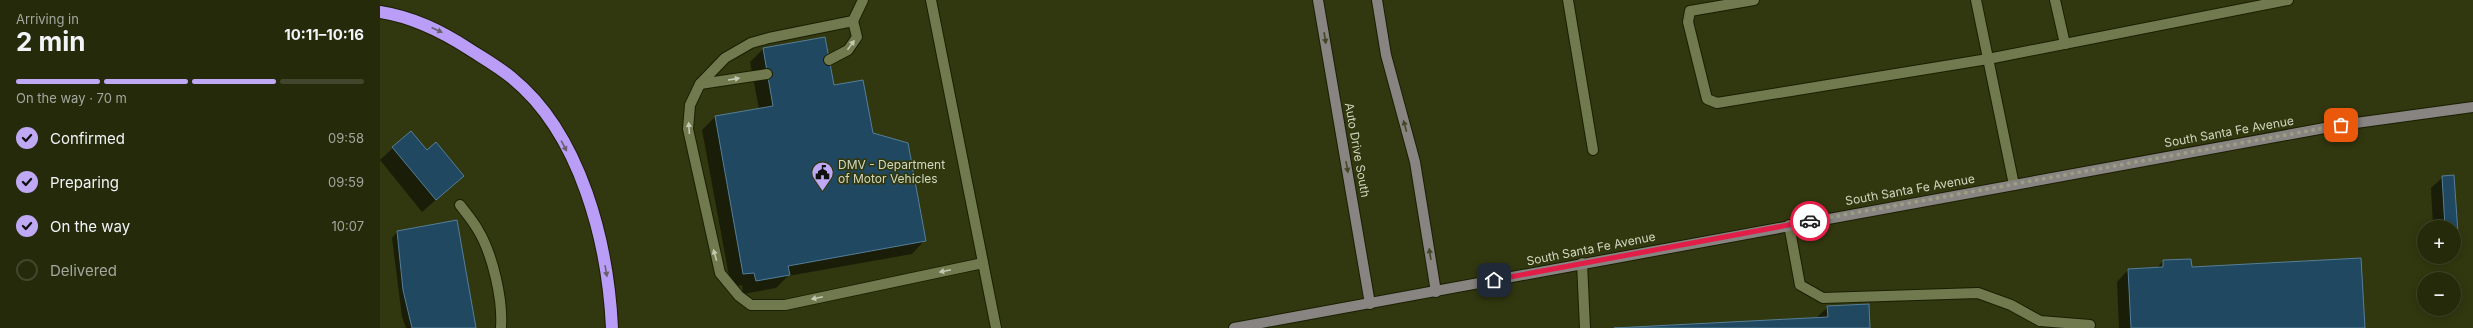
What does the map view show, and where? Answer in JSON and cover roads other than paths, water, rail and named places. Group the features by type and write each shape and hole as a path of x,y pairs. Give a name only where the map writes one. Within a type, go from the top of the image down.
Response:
{"highway":[{"path":"380,12 401,15 441,31 512,78 539,106 562,141 582,180 601,240 610,290 612,328"}],"main road":[{"name":"Auto Drive South","path":"1318,0 1370,304"},
{"path":"1377,0 1386,55 1415,162 1436,292"},
{"name":"South Santa Fe Avenue","path":"1234,328 1436,292 1582,263 1789,225 2341,125 2473,107"}],"street":[{"path":"829,60 848,50 857,37 853,21 863,0"},
{"path":"931,0 996,328"},
{"path":"1568,0 1593,150"},
{"path":"1754,0 1690,11 1688,22 1707,99 1716,103 1988,59 2288,0"},
{"path":"1976,0 2014,185"},
{"path":"2055,0 2065,44"},
{"path":"853,21 751,43 725,58 700,84 690,105 688,129 712,244 720,273 739,296 751,305 785,305 983,263"},
{"path":"700,84 767,74"},
{"path":"460,205 479,231 490,260 502,309 501,328"},
{"path":"1789,225 1800,285 1823,298 1978,293 2012,306 2040,321 2090,325"},
{"path":"1582,263 1585,328"}],"place":[{"name":"DMV - Department of Motor Vehicles","path":"823,192"}]}
